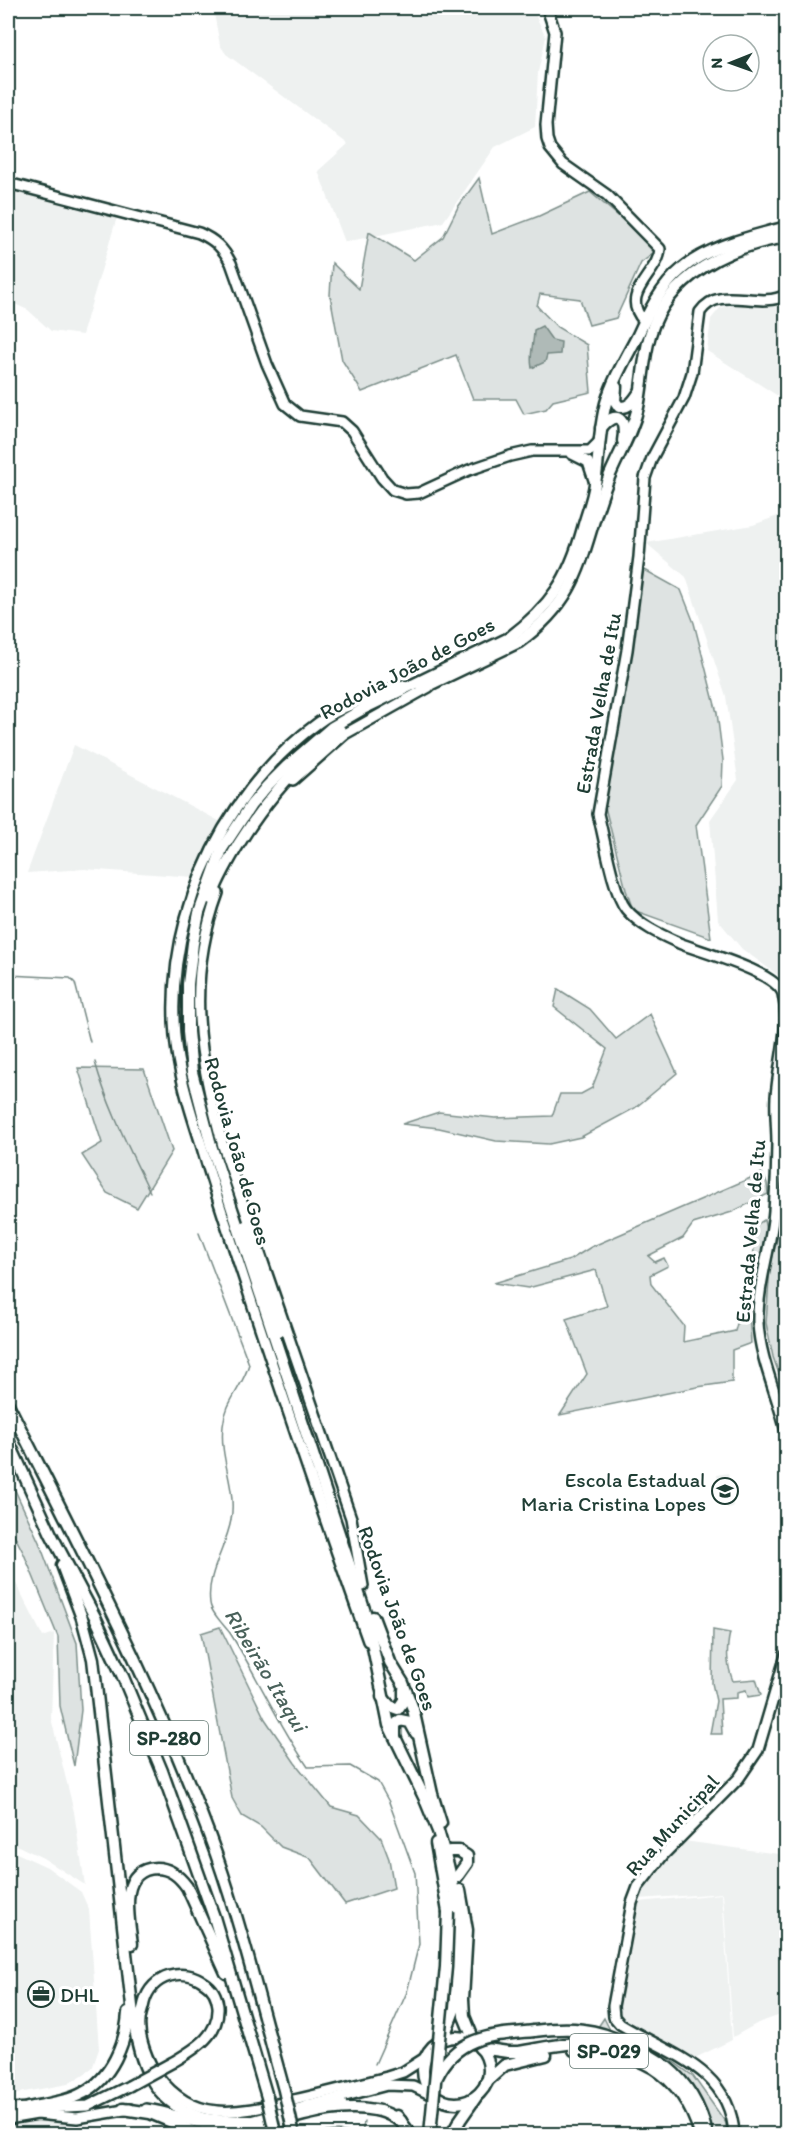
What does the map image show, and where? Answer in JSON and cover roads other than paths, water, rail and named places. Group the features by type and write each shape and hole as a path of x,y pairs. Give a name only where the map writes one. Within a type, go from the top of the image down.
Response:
{"highway":[{"name":"Rodovia João de Goes","path":"443,2039 455,2008 459,1933 454,1891 424,1797 389,1725 367,1618 206,1126 192,1072 188,1032 188,984 192,943 199,913 222,849 251,805 287,766 332,727 365,708 509,638 555,594 562,585 576,555 595,485 606,401 644,321 670,280 694,260 738,241 786,227"},
{"name":"Rodovia João de Goes","path":"477,2045 464,2016 467,1930 457,1877 432,1794 413,1709 403,1683 387,1655 363,1586 216,1142 195,1050 192,1000 195,967 202,927 213,891 226,864 277,788 306,758 339,731 377,709 519,642 553,613 570,590 581,564 607,483 622,447 632,431 650,334 666,300 679,285 706,265 734,251 786,237"},
{"path":"622,367 616,386 616,405 627,406 636,398 641,389"},
{"path":"601,428 609,420 618,418 622,420 625,429 622,447"},
{"name":"SP-280","path":"8,1404 135,1661 198,1807 234,1910 294,2132"},
{"name":"SP-280","path":"8,1440 51,1534 85,1596 142,1722 200,1873 243,2012 275,2133"},
{"path":"51,1534 82,1618 93,1659 136,2043 143,2065 152,2082 176,2105 200,2117 250,2121"},
{"path":"398,1708 404,1700 403,1683"},
{"path":"382,1696 390,1706 413,1709"},
{"path":"395,1739 394,1730 397,1722 407,1721 413,1726 423,1753"},
{"path":"430,2134 446,1967 448,1912 431,1816"},
{"path":"139,2022 128,1897 134,1878 154,1868 169,1870 187,1887 243,2012"},
{"path":"28,2108 82,2094 100,2080 116,2057 125,2033 130,1989"},
{"path":"436,2080 448,2059 467,2044 487,2036 556,2028 590,2029 613,2036 637,2050"},
{"path":"452,2134 486,2082 488,2065 477,2045 458,2037 443,2039 431,2048 425,2058 423,2076 432,2093 440,2099 460,2103 478,2094"},
{"name":"SP-029","path":"477,2045 508,2052 519,2052 592,2042 637,2050 656,2059 679,2077 697,2101 707,2134"},
{"name":"SP-029","path":"486,2082 501,2067 520,2060 574,2050 615,2052 646,2064 675,2086 695,2118 700,2134"},
{"path":"308,2106 366,2102 386,2107 401,2121 410,2134"},
{"path":"123,2109 150,2114 195,2132 209,2134 237,2132 332,2110 354,2108 376,2110 401,2121"}],"main road":[{"path":"547,8 555,26 554,57 547,107 547,139 550,148 563,164 607,195 660,249 660,254 634,303 636,313 644,321"},
{"path":"8,183 200,232 216,241 224,249 231,263 267,364 285,404 300,416 342,422 352,431 381,478 393,490 406,494 419,493 469,470 510,456 541,449 567,452 590,451 599,442"},
{"name":"Estrada Velha de Itu","path":"786,295 778,299 760,301 715,298 700,312 692,373 684,398 652,458 645,478 634,594 618,707 598,806 598,814 618,892 625,908 648,927 679,943 767,978 781,988 785,1008 776,1098 777,1143 774,1210 758,1322 764,1357 786,1432"},
{"path":"567,452 588,462 595,485"},
{"name":"Rua Municipal","path":"734,2134 733,2120 725,2101 700,2069 680,2055 620,2024 614,2017 613,2006 630,1915 638,1887 664,1854 751,1763 758,1750 786,1655"},
{"path":"8,2109 88,2106 129,2086 173,2062 198,2046 215,2027 218,2020 218,2001 208,1985 190,1974 170,1975 152,1987 146,1997 139,2022 144,2048 150,2064 168,2088 178,2097 196,2107 213,2111 242,2112 387,2077 403,2072 425,2058"},
{"path":"8,2119 37,2114 77,2118 123,2109 143,2109 163,2112 209,2127 222,2127 396,2084 413,2086 440,2099"}],"waterway":[{"name":"Ribeirão Itaqui","path":"8,975 70,978 75,983 90,1042"},
{"name":"Ribeirão Itaqui","path":"95,1062 113,1112 150,1192"},
{"name":"Ribeirão Itaqui","path":"199,1233 249,1364 224,1417 223,1450 232,1496 232,1508 231,1520 211,1582 211,1607 230,1633 308,1767 350,1766 378,1782 389,1802 415,1873 419,1944 407,1992 375,2064"},
{"name":"Ribeirão Itaqui","path":"362,2134 364,2122"},
{"path":"326,2132 356,2134"}],"place":[{"name":"Escola Estadual Maria Cristina Lopes","path":"725,1491"},
{"name":"DHL","path":"41,1994"}]}
